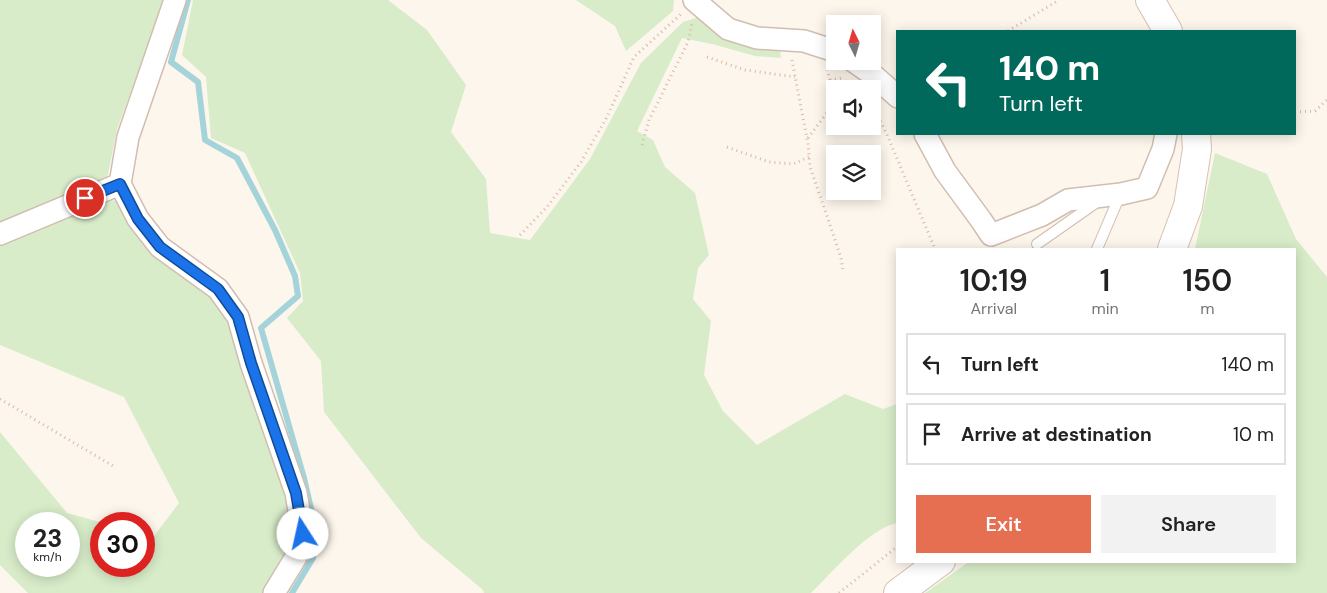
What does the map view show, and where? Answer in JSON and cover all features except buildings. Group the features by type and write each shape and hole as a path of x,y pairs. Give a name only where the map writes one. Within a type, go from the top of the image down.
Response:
{"street":[{"path":"175,0 128,137 120,184 138,219 160,247 218,289 238,317 251,363 296,493 303,534 296,557 274,593"},
{"path":"1150,0 1167,30"},
{"path":"695,1 728,30 758,38 804,41 826,48"},
{"path":"866,70 896,95"},
{"path":"926,135 945,171 991,236 1042,215 1068,200 1113,195 1147,188 1163,149 1166,135"},
{"path":"1172,248 1188,206 1197,149 1196,135"},
{"path":"0,234 120,184"},
{"path":"898,593 938,563"}],"lane":[{"path":"1037,244 1113,195"},
{"path":"1098,248 1113,195"}],"path":[{"path":"1010,30 1059,0"},
{"path":"642,145 649,120 688,42 695,1"},
{"path":"520,235 547,207 582,162 607,117 634,57 695,1"},
{"path":"788,40 807,138 810,167 841,258 843,270"},
{"path":"826,48 826,66"},
{"path":"706,57 745,70 795,76"},
{"path":"807,138 829,110 830,80 827,70"},
{"path":"1296,112 1315,111 1327,100"},
{"path":"881,122 934,248"},
{"path":"728,146 770,162 793,164 809,157"},
{"path":"0,399 113,466"},
{"path":"840,593 896,548"}],"green space":[{"path":"0,0 165,0 117,129 107,179 0,225"},
{"path":"193,0 388,0 427,30 466,85 451,132 486,179 490,233 530,240 590,159 641,63 683,22 699,17 780,49 781,58 755,56 682,38 637,131 653,140 665,167 695,193 709,255 698,268 693,299 711,321 704,375 723,411 757,445 845,394 883,409 896,404 896,523 886,527 863,542 811,593 484,593 483,590 421,538 324,412 321,361 287,318 303,301 300,273 245,153 211,138 206,77 182,55"},
{"path":"576,0 674,0 673,11 626,51 615,26"},
{"path":"1215,153 1267,174 1296,239 1327,277 1327,593 925,593 967,563 1296,563 1296,248 1195,248"},
{"path":"107,199 122,202 155,257 183,270 211,295 229,324 288,498 294,532 291,549 265,593 28,593 0,565 0,432 66,512 15,512 15,577 80,577 80,517 90,519 90,577 155,577 155,535 179,503 124,397 0,345 0,241"}],"waterway":[{"path":"188,0 171,62 198,82 205,140 237,158 275,230 295,276 298,296 261,328 304,478 315,526 313,558 292,593"}],"route":[{"path":"85,198 120,184 138,219 160,247 218,289 238,317 251,363 296,493 303,534"}]}
